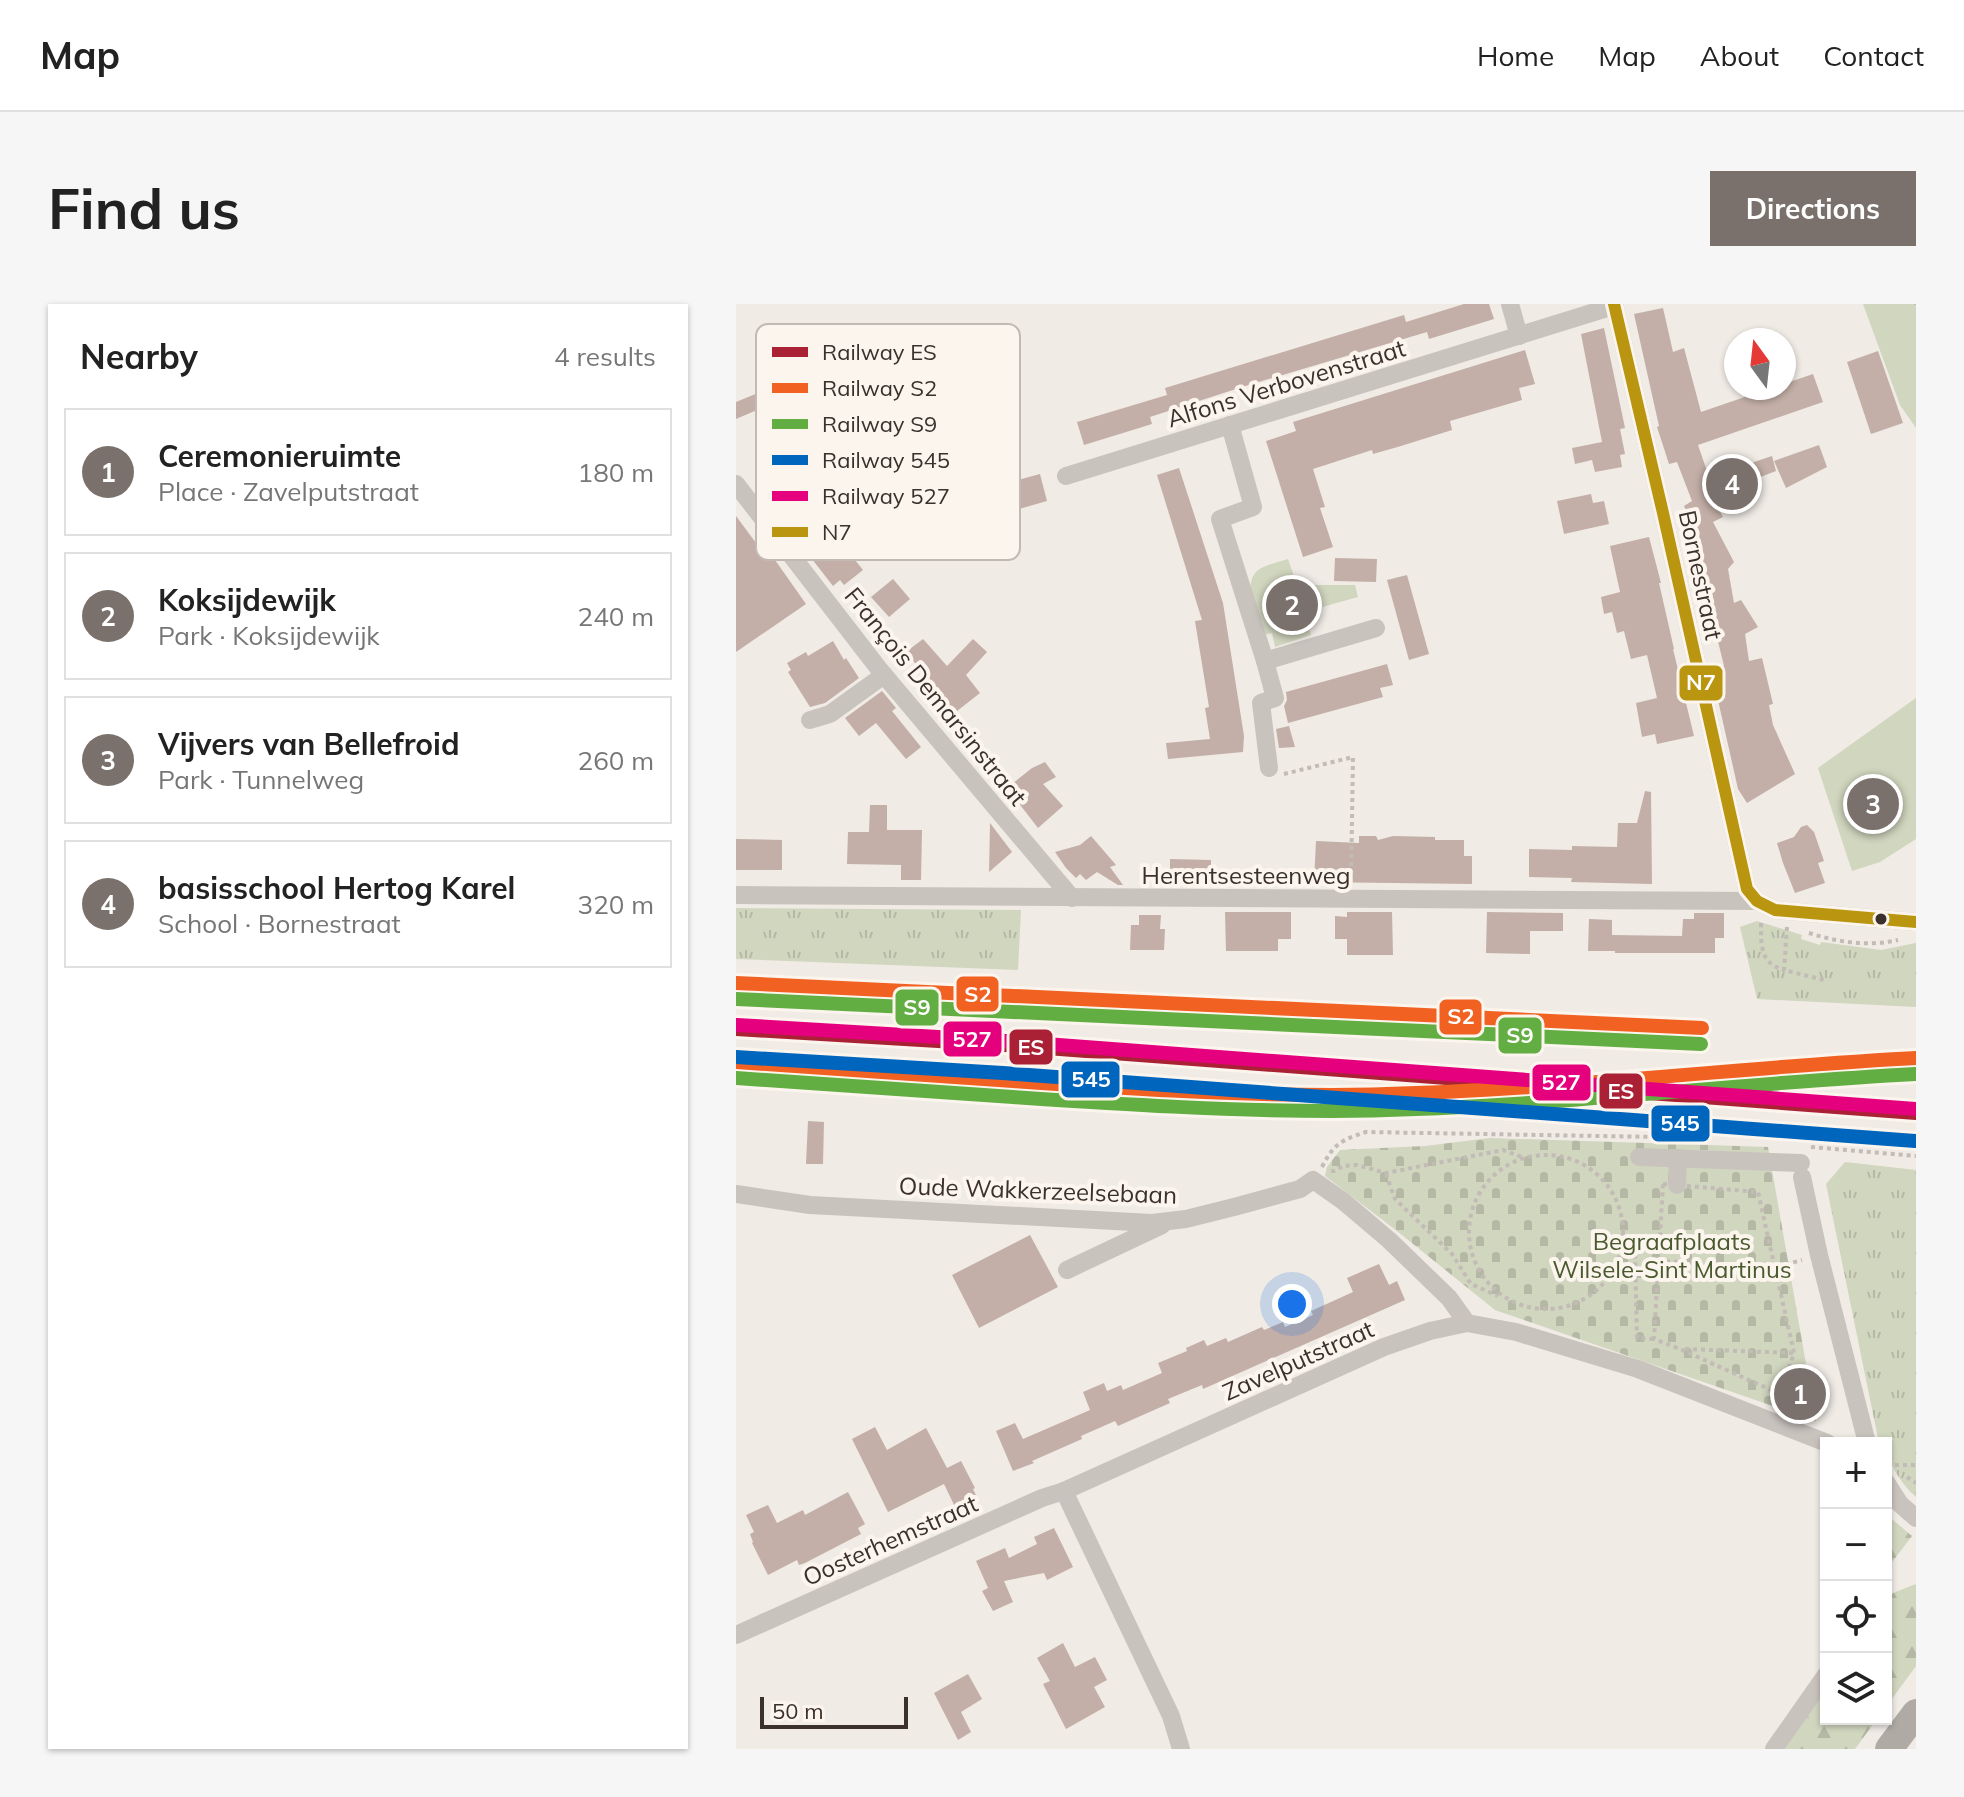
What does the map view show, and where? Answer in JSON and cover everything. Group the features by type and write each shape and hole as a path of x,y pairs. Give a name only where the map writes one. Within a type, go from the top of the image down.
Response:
{"highway":[{"path":"1889,1749 1916,1713"}],"street":[{"path":"1510,304 1519,336"},
{"name":"Alfons Verbovenstraat","path":"1066,476 1614,305"},
{"name":"Bornestraat","path":"1614,305 1744,882 1759,903"},
{"path":"1230,425 1253,507 1220,519 1275,698 1261,703 1269,768"},
{"name":"François Demarsinstraat","path":"736,484 756,510"},
{"name":"François Demarsinstraat","path":"795,560 884,675 1072,898"},
{"path":"1265,661 1376,628"},
{"path":"810,720 830,714 884,675"},
{"name":"Herentsesteenweg","path":"736,895 1759,903 1788,912 1916,922"},
{"path":"1639,1157 1801,1162 1819,1255 1865,1437"},
{"path":"1677,1185 1678,1158"},
{"name":"Oude Wakkerzeelsebaan","path":"736,1194 810,1205 1138,1222 1186,1219 1300,1189 1313,1180 1389,1240 1449,1298 1467,1323"},
{"path":"1067,1270 1173,1221"},
{"name":"Zavelputstraat","path":"1064,1491 1384,1347 1430,1331 1467,1323 1516,1332 1638,1369 1820,1440"},
{"path":"1892,1483 1900,1504 1916,1518"},
{"path":"1064,1491 1171,1716 1181,1749"},
{"name":"Oosterhemstraat","path":"736,1635 1042,1498 1064,1491"},
{"path":"1774,1749 1820,1684"}],"path":[{"path":"1269,768 1282,774 1353,757 1351,900"},
{"path":"1759,903 1763,951 1770,965 1824,980"},
{"path":"1784,970 1788,912"},
{"path":"1522,1157 1503,1150 1386,1173 1357,1165 1343,1166 1334,1171 1320,1170 1331,1150 1343,1140 1366,1132 1667,1138"},
{"path":"1386,1173 1395,1199 1452,1254 1471,1284 1515,1303 1548,1310 1569,1306 1598,1290 1614,1270 1623,1244 1623,1220 1614,1192 1593,1169 1568,1157 1542,1153 1522,1157 1499,1170 1481,1188 1470,1213 1468,1235 1472,1256 1479,1272 1497,1292 1515,1303"},
{"path":"1801,1162 1916,1156"},
{"path":"1623,1244 1635,1254 1637,1338 1654,1339 1680,1349 1780,1394 1794,1353 1758,1192 1663,1184 1654,1339"},
{"path":"1658,1261 1776,1267 1819,1255"},
{"path":"1680,1349 1794,1353"},
{"path":"1892,1471 1900,1466 1916,1465"}],"green space":[{"path":"1863,304 1916,304 1916,428 1900,405"},
{"path":"1288,559 1295,579 1307,585 1355,585 1358,597 1304,612 1311,635 1275,647 1272,633 1262,635 1252,602 1251,585 1257,571"},
{"path":"1916,698 1916,839 1880,862 1852,871 1818,768"},
{"path":"736,908 1021,910 1018,970 736,959"},
{"path":"1757,921 1802,935 1801,939 1820,945 1821,942 1881,950 1916,943 1916,1007 1757,999 1740,927"},
{"name":"Begraafplaats Wilsele-Sint Martinus","path":"1490,1138 1768,1147 1816,1421 1495,1310 1325,1176 1327,1167 1340,1150 1425,1146"},
{"path":"1845,1162 1916,1170 1916,1497 1905,1486 1892,1463 1892,1437 1878,1437 1826,1184"},
{"path":"1892,1519 1912,1536 1892,1562"},
{"path":"1916,1584 1916,1666 1892,1699 1892,1594"},
{"path":"1820,1699 1820,1725 1873,1725 1855,1749 1785,1749"}],"building":[{"path":"1464,304 1489,304 1494,319 1429,339 1427,332 1242,387 1150,417 1152,424 1084,445 1077,422 1167,395 1165,388 1404,315 1406,322"},
{"path":"1663,308 1673,352 1684,348 1701,412 1736,400 1796,400 1796,380 1813,374 1823,402 1698,445 1709,477 1772,456 1776,471 1711,496 1723,517 1713,522 1734,562 1728,569 1734,603 1741,600 1758,627 1745,634 1749,661 1762,658 1773,704 1769,705 1773,725 1795,774 1747,803 1738,789 1711,669 1724,666 1713,621 1703,624 1683,541 1699,537 1684,506 1692,501 1677,462 1669,464 1657,427 1634,314"},
{"path":"1604,328 1625,428 1620,429 1625,454 1620,455 1622,467 1595,472 1592,460 1575,464 1572,448 1602,442 1581,334"},
{"path":"1525,350 1535,384 1519,388 1522,400 1450,421 1452,430 1313,469 1325,507 1320,508 1333,547 1303,557 1266,441 1296,431 1293,422"},
{"path":"1878,351 1903,423 1871,434 1847,362"},
{"path":"756,394 756,410 736,419 736,402"},
{"path":"1819,445 1827,467 1786,488 1774,461"},
{"path":"1179,468 1223,603 1244,736 1243,752 1168,759 1166,743 1210,739 1205,708 1209,707 1195,621 1202,620 1157,475"},
{"path":"1040,474 1047,501 1020,509 1020,480"},
{"path":"1591,494 1593,503 1604,501 1609,524 1564,534 1557,501"},
{"path":"736,516 756,543 756,560 775,560 806,604 736,652"},
{"path":"1649,537 1694,736 1657,744 1655,734 1642,737 1636,703 1657,698 1647,655 1631,659 1624,631 1617,633 1612,612 1604,614 1601,597 1620,592 1610,546"},
{"path":"1335,558 1377,559 1376,582 1334,581"},
{"path":"813,560 855,560 863,570 844,585 840,580 833,586"},
{"path":"1407,575 1429,654 1409,660 1387,580"},
{"path":"893,579 910,599 889,617 871,597"},
{"path":"923,639 947,666 973,639 987,652 966,675 980,693 952,715 939,698 942,696 906,652"},
{"path":"833,641 859,678 825,703 810,707 788,672 791,670 787,663 806,652 808,656"},
{"path":"1387,664 1393,685 1380,688 1383,697 1288,723 1284,706 1286,692"},
{"path":"882,691 896,708 892,711 921,747 906,759 876,723 859,736 845,718"},
{"path":"1289,726 1295,747 1279,748 1276,729"},
{"path":"1045,762 1056,777 1043,784 1063,806 1038,828 1007,788"},
{"path":"1645,791 1651,792 1652,884 1571,882 1572,878 1529,877 1529,849 1617,847 1618,823 1637,823"},
{"path":"870,805 887,805 887,830 922,830 921,880 901,880 901,865 847,864 848,832 869,832"},
{"path":"990,823 1012,852 989,872"},
{"path":"1807,825 1814,832 1824,861 1818,863 1825,883 1795,893 1777,843 1794,837 1801,827"},
{"path":"1091,836 1116,865 1110,867 1123,885 1097,872 1086,880 1080,874 1076,878 1055,852 1080,845"},
{"path":"1359,836 1376,836 1378,840 1393,836 1464,840 1464,856 1472,856 1472,884 1314,882 1316,841 1359,843"},
{"path":"736,839 782,840 782,870 736,870"},
{"path":"1170,859 1211,860 1211,884 1170,883"},
{"path":"1225,912 1291,912 1291,939 1278,939 1278,951 1226,951"},
{"path":"1347,912 1392,912 1393,955 1347,955 1347,939 1335,939 1335,916 1347,917"},
{"path":"1487,912 1563,913 1563,931 1530,931 1530,954 1486,953"},
{"path":"1694,913 1724,913 1724,938 1715,938 1715,953 1588,951 1589,919 1612,920 1612,935 1682,936 1683,919 1694,919"},
{"path":"1139,915 1161,915 1160,929 1165,929 1164,950 1130,950 1131,925 1139,925"},
{"path":"808,1121 824,1122 823,1164 806,1164"},
{"path":"1030,1235 1058,1287 979,1328 952,1275"},
{"path":"1379,1264 1389,1285 1397,1281 1405,1300 1203,1389 1202,1385 1168,1399 1170,1403 1118,1426 1115,1421 1013,1471 996,1431 1015,1423 1023,1439 1090,1410 1083,1392 1104,1383 1107,1391 1121,1385 1123,1390 1162,1373 1158,1363 1204,1340 1207,1346 1226,1338 1228,1342 1262,1327 1264,1330 1283,1322 1285,1327 1313,1315 1311,1311 1353,1292 1347,1278"},
{"path":"1800,1382 1811,1396 1800,1406 1789,1392"},
{"path":"875,1427 887,1450 926,1428 947,1468 961,1461 978,1499 956,1509 944,1484 888,1512 852,1439"},
{"path":"848,1492 865,1524 858,1528 861,1534 805,1563 799,1565 797,1560 768,1575 752,1543 750,1534 754,1532 746,1515 768,1505 777,1523 803,1510 805,1515"},
{"path":"1054,1528 1073,1567 1047,1580 1044,1573 1004,1581 1013,1602 993,1611 982,1591 988,1588 976,1561 1005,1548 1009,1558 1037,1544 1034,1537"},
{"path":"1063,1643 1075,1667 1095,1657 1107,1680 1094,1687 1105,1707 1066,1729 1043,1684 1050,1681 1037,1658"},
{"path":"968,1674 982,1699 961,1712 971,1732 958,1740 934,1693"}],"rail line":[{"name":"S2","path":"736,983 1702,1028"},
{"name":"S9","path":"736,999 1701,1044"},
{"name":"527","path":"737,1025 1005,1041 1916,1109"},
{"name":"ES","path":"736,1029 1005,1045 1916,1113"},
{"name":"545","path":"736,1057 1003,1073 1915,1141"},
{"name":"S2","path":"736,1062 1133,1089 1332,1095 1478,1090 1916,1058"},
{"name":"S9","path":"736,1078 1133,1105 1332,1111 1478,1106 1916,1074"}],"transit line":[{"name":"N7","path":"1614,304 1747,889 1757,901 1775,910 1916,922"}],"place":[{"name":"basisschool Hertog Karel","path":"1732,484"},
{"name":"Koksijdewijk","path":"1292,605"},
{"name":"Vijvers van Bellefroid","path":"1873,804"},
{"name":"Ceremonieruimte","path":"1800,1394"}]}
